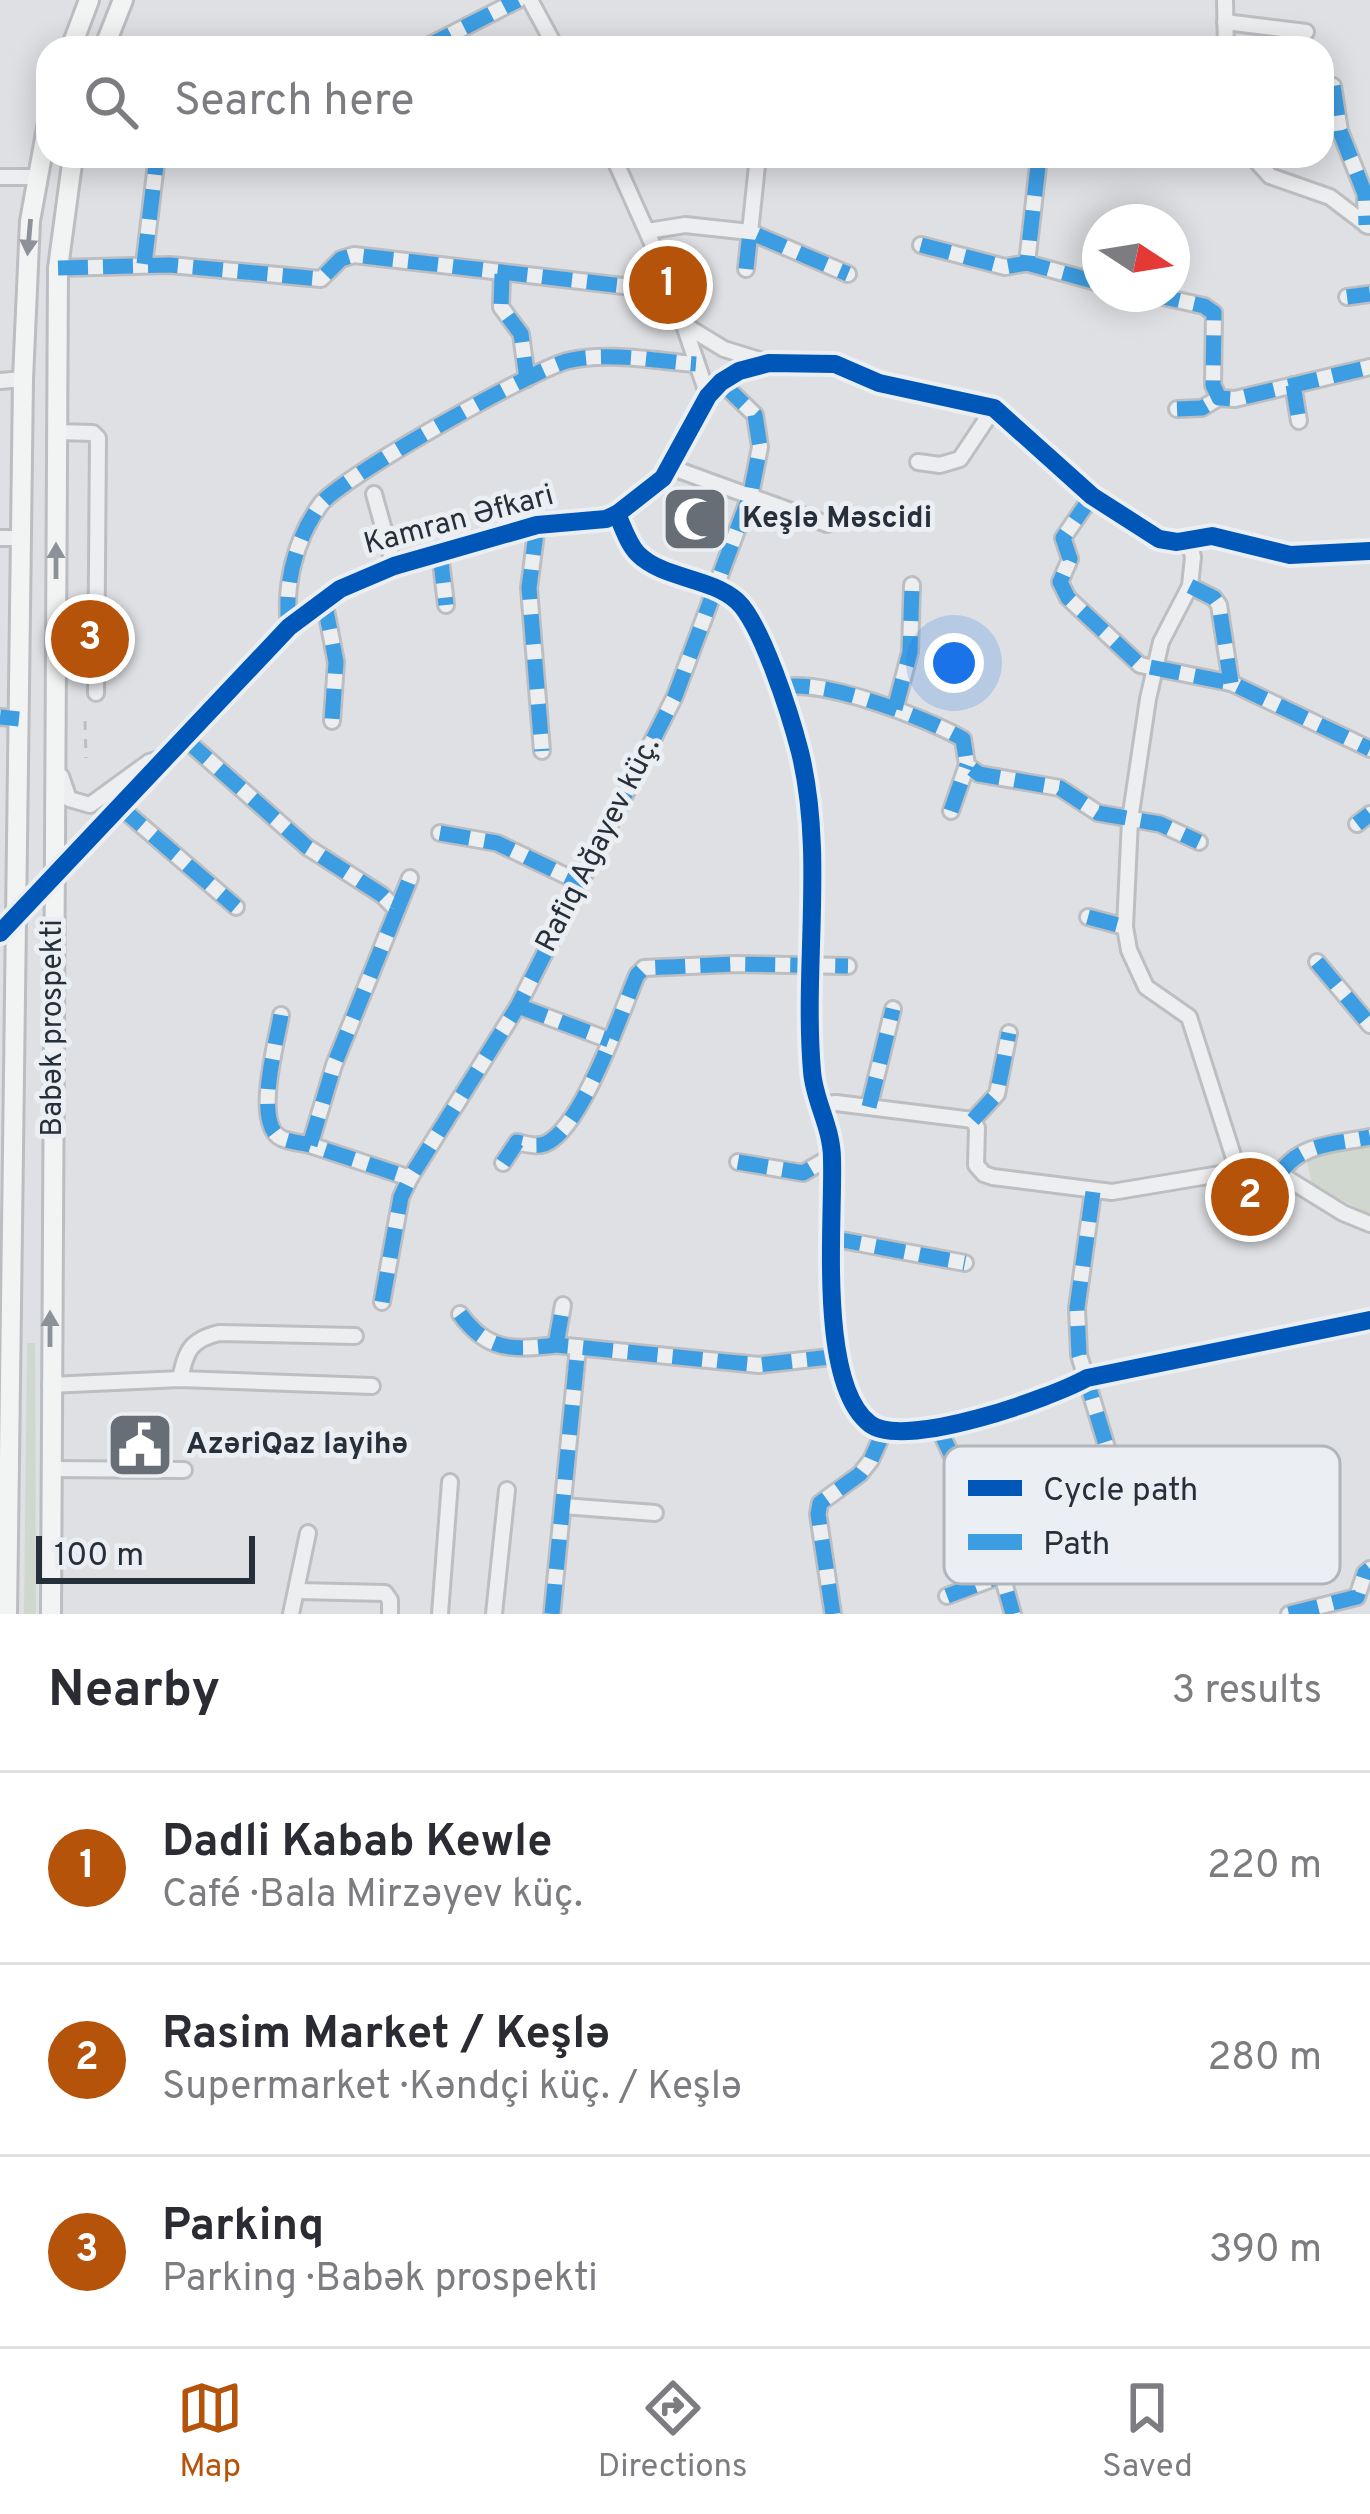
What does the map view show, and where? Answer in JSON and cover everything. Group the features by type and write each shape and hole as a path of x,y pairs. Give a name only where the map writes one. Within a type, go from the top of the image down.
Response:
{"main road":[{"path":"109,36 123,0"},
{"path":"75,36 88,2"},
{"name":"Babək prospekti","path":"8,1614 16,1033 16,915 8,876 10,538 37,168"},
{"name":"Babək prospekti","path":"51,1614 58,268 71,168"},
{"path":"11,1384 20,1437 18,1614"},
{"path":"41,1614 40,1576 50,1517"}],"street":[{"path":"448,36 518,0"},
{"path":"530,0 550,36"},
{"path":"1226,0 1226,36"},
{"path":"1226,22 1306,32"},
{"path":"1334,92 1340,131 1365,194 1368,226"},
{"path":"144,264 156,168"},
{"path":"619,168 670,281 709,396"},
{"path":"746,269 757,168"},
{"path":"1027,263 1038,168"},
{"path":"1263,168 1270,176 1330,197 1368,226"},
{"path":"0,177 35,177"},
{"path":"648,231 685,225 750,232 848,274"},
{"path":"921,245 1005,267 1027,263 1082,278"},
{"path":"58,268 144,264 321,279 341,259 354,255 632,287 670,281"},
{"path":"502,274 501,307 520,334 526,379"},
{"path":"1347,297 1370,294"},
{"path":"1190,303 1214,313 1213,385 1219,398"},
{"path":"683,324 724,349 769,363"},
{"path":"289,627 286,605 291,574 301,540 322,500 453,418 563,362 588,358 696,364"},
{"path":"1370,551 1290,555 1212,536 1189,541 1149,535 1092,496 994,408 879,383 836,364 769,363 739,371 721,382 670,467 617,514 641,558 739,603 780,688 801,755 807,792 812,1071 832,1156 830,1281 839,1356 856,1409 870,1424 884,1431 938,1426 1058,1394 1088,1378 1370,1320"},
{"path":"1177,409 1202,408 1219,398 1234,399 1370,367"},
{"path":"0,380 22,379"},
{"name":"Rafiq Ağayev küç.","path":"382,1302 401,1197 518,1006 675,696 716,590 751,494 760,430 755,415 721,382"},
{"path":"1293,385 1299,421"},
{"path":"918,462 940,465 960,459 994,408"},
{"path":"57,432 93,433 98,438 96,693"},
{"path":"670,467 827,524"},
{"path":"374,494 394,566"},
{"path":"1092,496 1063,538 1070,559 1061,589 1123,653 1153,670 1231,683 1370,749"},
{"name":"Kamran Əfkari","path":"0,932 289,627 324,600 394,566 537,525 602,520 617,514"},
{"path":"537,525 529,588 542,751"},
{"path":"1189,541 1193,557 1190,586 1161,642 1153,670 1130,820 1125,927 1129,950 1146,987 1189,1017 1238,1171"},
{"path":"440,553 446,605"},
{"path":"895,709 910,652 912,585"},
{"path":"1190,586 1219,605 1231,683"},
{"path":"324,600 336,662 332,721"},
{"path":"780,688 802,685 895,709 963,739 967,765 952,811"},
{"path":"185,739 307,848 382,895 397,910"},
{"path":"55,740 65,792 82,805 99,801 149,762 167,757"},
{"path":"967,765 979,774 1060,788 1090,810 1160,824 1199,842"},
{"path":"119,806 236,907"},
{"path":"440,833 497,843 579,882"},
{"path":"310,1145 341,1046 410,878"},
{"path":"1088,917 1125,927"},
{"path":"1317,962 1370,1025"},
{"path":"503,1163 517,1142 535,1146 550,1143 559,1134 576,1110 644,968 848,966"},
{"path":"0,984 10,998 16,1033"},
{"path":"518,1006 609,1040"},
{"path":"869,1107 892,1009"},
{"path":"281,1015 266,1102 271,1128 280,1138 410,1178"},
{"path":"973,1120 998,1094 1009,1034"},
{"path":"822,1104 973,1120"},
{"path":"973,1120 977,1128 974,1159 984,1174 1094,1192 1131,1191 1238,1171 1280,1174 1370,1224"},
{"path":"1280,1174 1289,1159 1302,1151 1370,1137"},
{"path":"738,1162 803,1173 832,1156"},
{"path":"1094,1192 1077,1308 1079,1355 1108,1446"},
{"path":"831,1238 965,1263"},
{"path":"556,1345 563,1305"},
{"path":"460,1314 485,1341 526,1348 556,1345 759,1365 839,1356"},
{"path":"180,1379 187,1349 200,1338 219,1334 355,1336"},
{"path":"552,1614 578,1347"},
{"path":"50,1385 180,1379 372,1386"},
{"path":"938,1426 948,1446"},
{"path":"833,1614 820,1502 860,1474 884,1431"},
{"path":"50,1468 184,1470"},
{"path":"440,1614 450,1482"},
{"path":"494,1614 507,1490"},
{"path":"563,1505 656,1513"},
{"path":"291,1614 308,1533"},
{"path":"1365,1614 1357,1598 1370,1570"},
{"path":"946,1596 977,1584"},
{"path":"1006,1584 1013,1614"},
{"path":"298,1591 385,1593 391,1600 390,1614"},
{"path":"1289,1614 1357,1598"}],"path":[{"path":"85,721 86,758"}],"shaded area":[{"path":"1370,1145 1370,1214 1312,1185 1306,1156"},
{"path":"27,1343 35,1343 36,1614 24,1614"}],"marked path":[{"path":"448,36 518,0"},
{"path":"1334,92 1340,131 1365,194 1366,225"},
{"path":"144,264 156,168"},
{"path":"1038,168 1027,263 1082,278"},
{"path":"746,269 750,232 848,274"},
{"path":"921,245 1005,267 1027,263"},
{"path":"58,268 170,265 321,279 341,259 354,255 632,287 669,281"},
{"path":"502,274 501,307 521,334 527,379"},
{"path":"1347,297 1370,294"},
{"path":"1190,303 1214,313 1213,385 1219,398 1235,399 1370,367"},
{"path":"289,627 290,579 304,533 320,505 361,473 478,404 567,361 614,357 696,364"},
{"path":"382,1302 401,1197 518,1006 675,696 751,493 760,447 755,415 721,382"},
{"path":"1293,385 1299,421"},
{"path":"1177,409 1202,408 1219,398"},
{"path":"1092,496 1063,538 1070,559 1060,582 1068,598 1140,665 1231,683 1370,749"},
{"path":"537,525 529,588 542,751"},
{"path":"440,553 446,605"},
{"path":"895,709 910,652 912,585"},
{"path":"1190,586 1219,605 1231,683"},
{"path":"324,600 336,662 332,721"},
{"path":"780,688 819,688 900,711 963,739 967,765 979,774 1060,788 1098,813 1160,824 1199,842"},
{"path":"0,717 19,719"},
{"path":"185,739 307,847 382,895 397,910 334,1065 310,1145 410,1178"},
{"path":"951,811 967,765"},
{"path":"119,806 236,907"},
{"path":"1357,824 1370,814"},
{"path":"440,833 497,843 579,882"},
{"path":"397,910 410,878"},
{"path":"1088,917 1125,927"},
{"path":"1317,962 1370,1025"},
{"path":"503,1163 517,1142 535,1145 553,1139 578,1109 644,968 848,966"},
{"path":"518,1006 609,1040"},
{"path":"869,1107 893,1009"},
{"path":"281,1015 269,1081 269,1117 281,1138 310,1145"},
{"path":"973,1120 997,1094 1009,1033"},
{"path":"1280,1174 1308,1151 1370,1137"},
{"path":"738,1162 803,1173 832,1156"},
{"path":"1093,1192 1077,1308 1079,1355 1106,1446"},
{"path":"831,1238 965,1263"},
{"path":"556,1345 563,1305"},
{"path":"460,1314 481,1336 502,1346 556,1345 759,1365 839,1356"},
{"path":"552,1614 578,1347"},
{"path":"938,1427 947,1446"},
{"path":"833,1614 820,1503 860,1474 884,1431"},
{"path":"1289,1614 1357,1597 1370,1569"},
{"path":"947,1596 979,1584"},
{"path":"1004,1584 1013,1614"}],"cycle path":[{"path":"0,933 289,627 340,589 394,566 537,525 617,514 663,478 708,396 739,371 769,363 835,364 879,383 994,408 1092,496 1159,539 1177,542 1212,536 1290,555 1370,551"},
{"path":"617,514 631,545 648,562 726,593 747,613 796,736 811,830 810,1031 813,1082 831,1147 835,1339 853,1404 870,1424 914,1431 945,1426 1012,1408 1087,1378 1370,1320"}],"place":[{"name":"Dadli Kabab Kewle","path":"668,285"},
{"name":"Keşlə Məscidi","path":"695,519"},
{"name":"Parkinq","path":"90,639"},
{"name":"Rasim Market / Keşlə","path":"1250,1197"},
{"name":"AzəriQaz layihə","path":"140,1445"}]}
